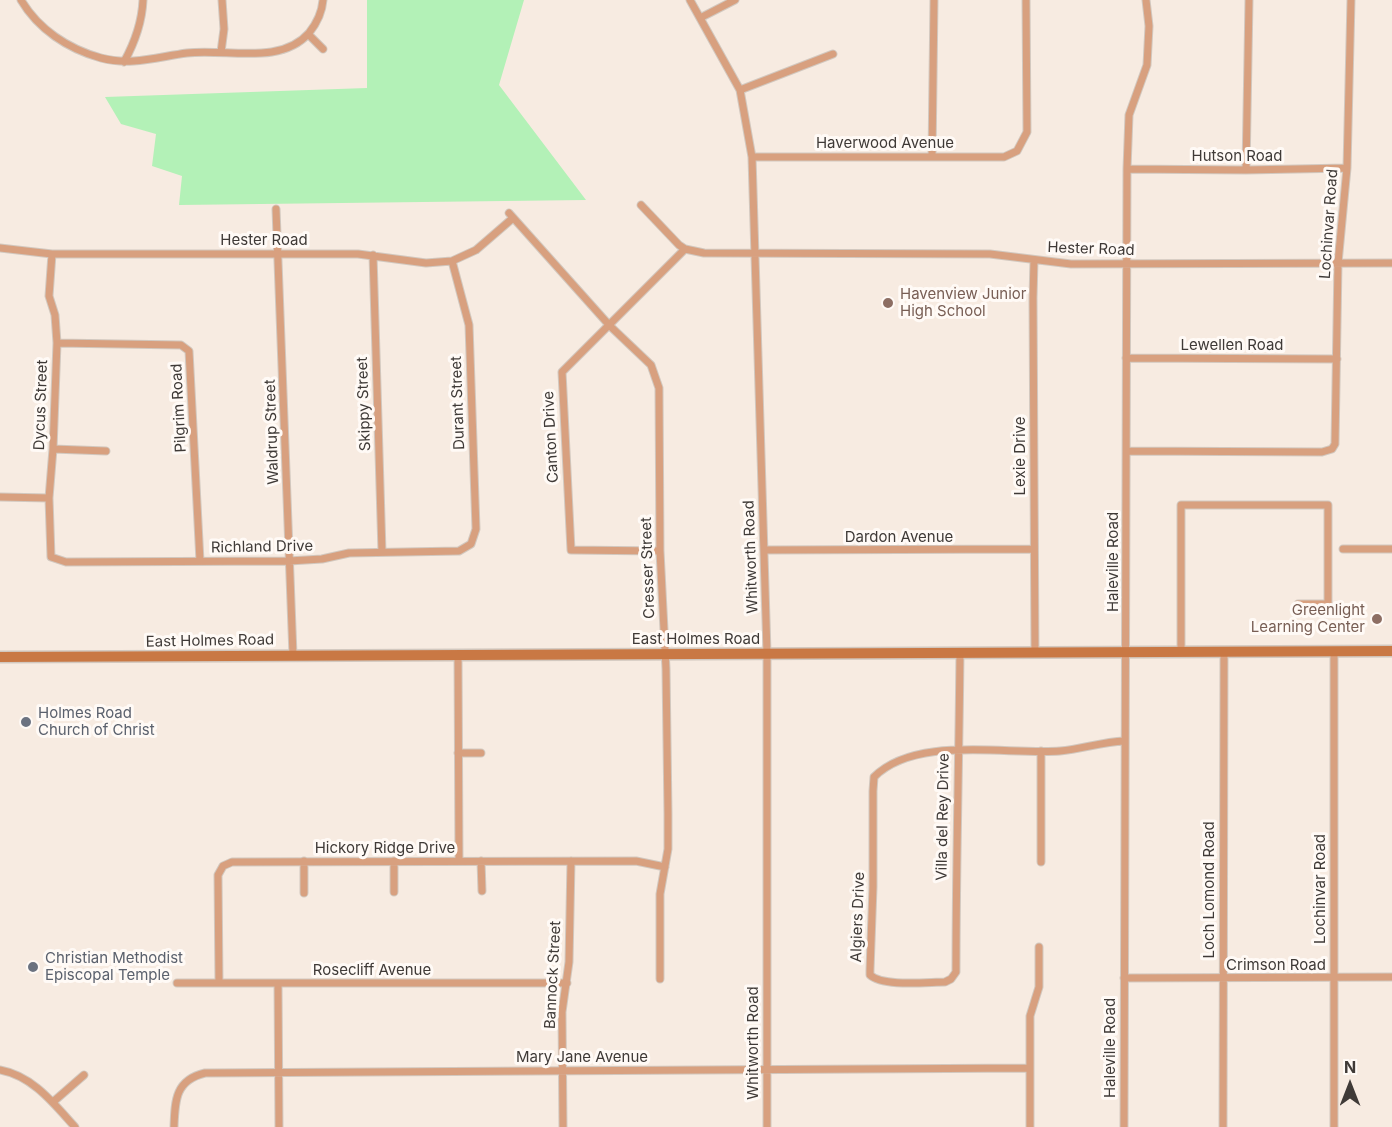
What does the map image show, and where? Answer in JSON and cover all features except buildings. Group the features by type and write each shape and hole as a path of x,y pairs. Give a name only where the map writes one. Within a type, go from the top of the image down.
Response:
{"main road":[{"name":"East Holmes Road","path":"0,657 1392,651"}],"street":[{"path":"21,0 27,11 48,32 74,48 99,57 124,62 146,61 187,53 284,50 301,42 308,34 322,10 323,0"},
{"path":"124,62 134,43 142,0"},
{"path":"221,52 224,29 222,0"},
{"name":"Whitworth Road","path":"690,0 740,90 752,157 767,654 767,1127"},
{"path":"700,18 735,0"},
{"path":"932,157 934,0"},
{"name":"Haverwood Avenue","path":"752,157 1004,157 1017,151 1027,132 1026,0"},
{"name":"Haleville Road","path":"1124,1127 1127,169 1129,115 1147,65 1149,26 1146,0"},
{"path":"1246,170 1249,0"},
{"name":"Lochinvar Road","path":"1127,452 1322,452 1332,449 1336,437 1338,263 1347,168 1351,0"},
{"path":"308,34 323,49"},
{"path":"740,90 833,54"},
{"name":"Hutson Road","path":"1127,169 1347,168"},
{"path":"640,205 671,238 685,249"},
{"name":"Waldrup Street","path":"276,209 293,655"},
{"name":"Hester Road","path":"0,248 52,254 373,255 426,263 452,261 476,250 511,216"},
{"name":"Cresser Street","path":"511,216 610,326 651,365 659,388 660,551 665,654 668,849 660,894 660,979"},
{"name":"Hester Road","path":"685,249 704,253 990,254 1063,263 1392,263"},
{"name":"Canton Drive","path":"660,551 571,550 562,372 685,249"},
{"name":"Dycus Street","path":"51,557 49,498 54,449 57,343 55,315 50,296 52,254"},
{"name":"Skippy Street","path":"373,255 382,552"},
{"name":"Lexie Drive","path":"1034,260 1035,652"},
{"name":"Durant Street","path":"452,261 469,325 476,529 471,544"},
{"name":"Pilgrim Road","path":"57,343 181,345 189,351 200,561"},
{"name":"Lewellen Road","path":"1126,358 1337,358"},
{"path":"54,449 106,451"},
{"path":"0,497 49,498"},
{"path":"1181,652 1181,505 1328,505 1328,604 1298,604"},
{"name":"Richland Drive","path":"51,557 66,562 289,561 322,559 349,553 459,551 471,544"},
{"name":"Dardon Avenue","path":"765,550 1033,549"},
{"path":"1343,549 1392,549"},
{"name":"Loch Lomond Road","path":"1223,1127 1224,652"},
{"name":"Lochinvar Road","path":"1334,652 1332,978 1334,1127"},
{"name":"Villa del Rey Drive","path":"951,979 956,969 960,653"},
{"path":"458,655 459,861"},
{"path":"957,750 1064,751 1124,741"},
{"name":"Algiers Drive","path":"951,979 945,982 888,982 874,979 870,975 874,777 883,768 923,753 957,750"},
{"path":"1041,751 1041,862"},
{"path":"458,753 481,753"},
{"path":"304,861 304,893"},
{"path":"394,861 394,892"},
{"path":"481,861 482,891"},
{"name":"Bannock Street","path":"563,1127 562,1012 569,962 570,861"},
{"name":"Hickory Ridge Drive","path":"219,983 219,875 223,866 232,862 636,861 665,867"},
{"path":"1030,1127 1031,1013 1040,987 1039,948"},
{"name":"Crimson Road","path":"1124,978 1392,978"},
{"name":"Rosecliff Avenue","path":"177,983 567,983"},
{"path":"278,983 279,1127"},
{"name":"Mary Jane Avenue","path":"174,1127 176,1098 183,1083 196,1075 205,1073 1029,1068"},
{"path":"0,1070 21,1077 38,1088 75,1127"},
{"path":"53,1102 84,1075"}],"green space":[{"path":"367,0 524,0 499,85 586,200 179,205 182,176 152,166 156,134 121,124 105,97 367,88"}],"place":[{"name":"Havenview Junior High School","path":"888,303"},
{"name":"Greenlight Learning Center","path":"1377,619"},
{"name":"Holmes Road Church of Christ","path":"26,722"},
{"name":"Christian Methodist Episcopal Temple","path":"33,967"}]}
